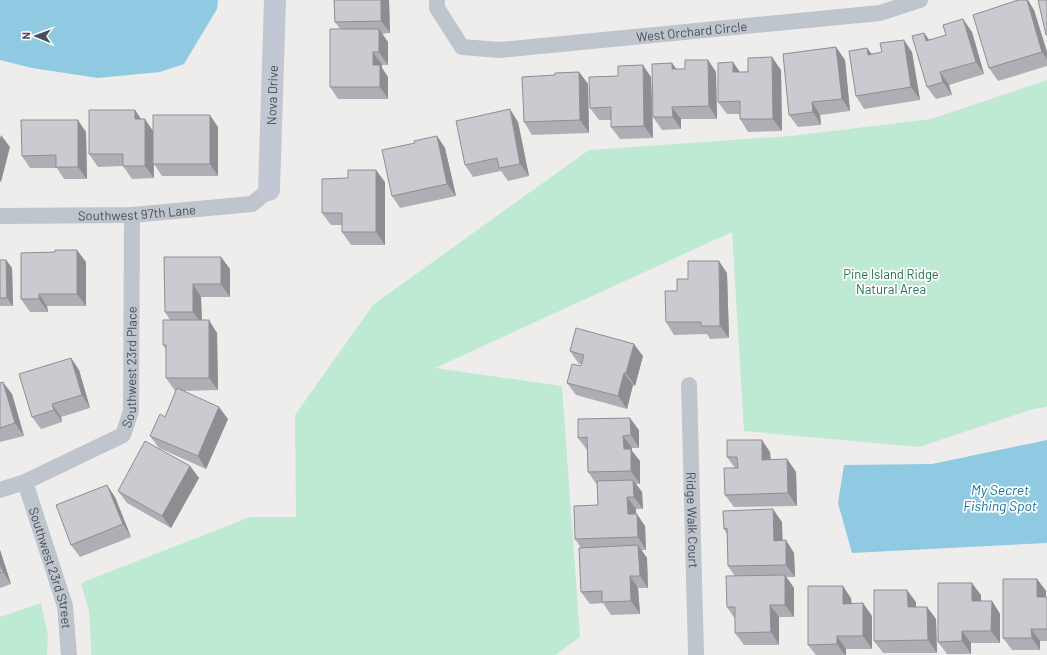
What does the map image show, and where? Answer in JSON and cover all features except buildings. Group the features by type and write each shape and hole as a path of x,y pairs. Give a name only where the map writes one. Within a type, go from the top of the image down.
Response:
{"street":[{"name":"Nova Drive","path":"269,190 275,0"},
{"name":"West Orchard Circle","path":"437,0 437,8 462,47 500,50 880,13 920,0"},
{"name":"Southwest 97th Lane","path":"0,216 132,215 252,204 269,190"},
{"name":"Southwest 23rd Place","path":"0,490 25,482 123,435 131,410 132,215"},
{"name":"Ridge Walk Court","path":"689,384 696,655"},
{"name":"Southwest 23rd Street","path":"25,482 65,606 69,655"}],"green space":[{"name":"Pine Island Ridge Natural Area","path":"1047,80 1047,407 1033,409 919,447 744,431 732,232 435,368 562,386 580,637 555,655 91,655 89,611 81,583 250,517 296,517 295,415 374,304 589,150 791,136 931,119"},
{"path":"41,603 48,636 47,655 0,655 0,617"}],"water":[{"path":"0,0 218,0 217,9 184,64 160,72 98,78 32,68 0,60"},
{"name":"My Secret Fishing Spot","path":"1047,440 1047,543 852,553 838,503 844,465 932,464"}]}
